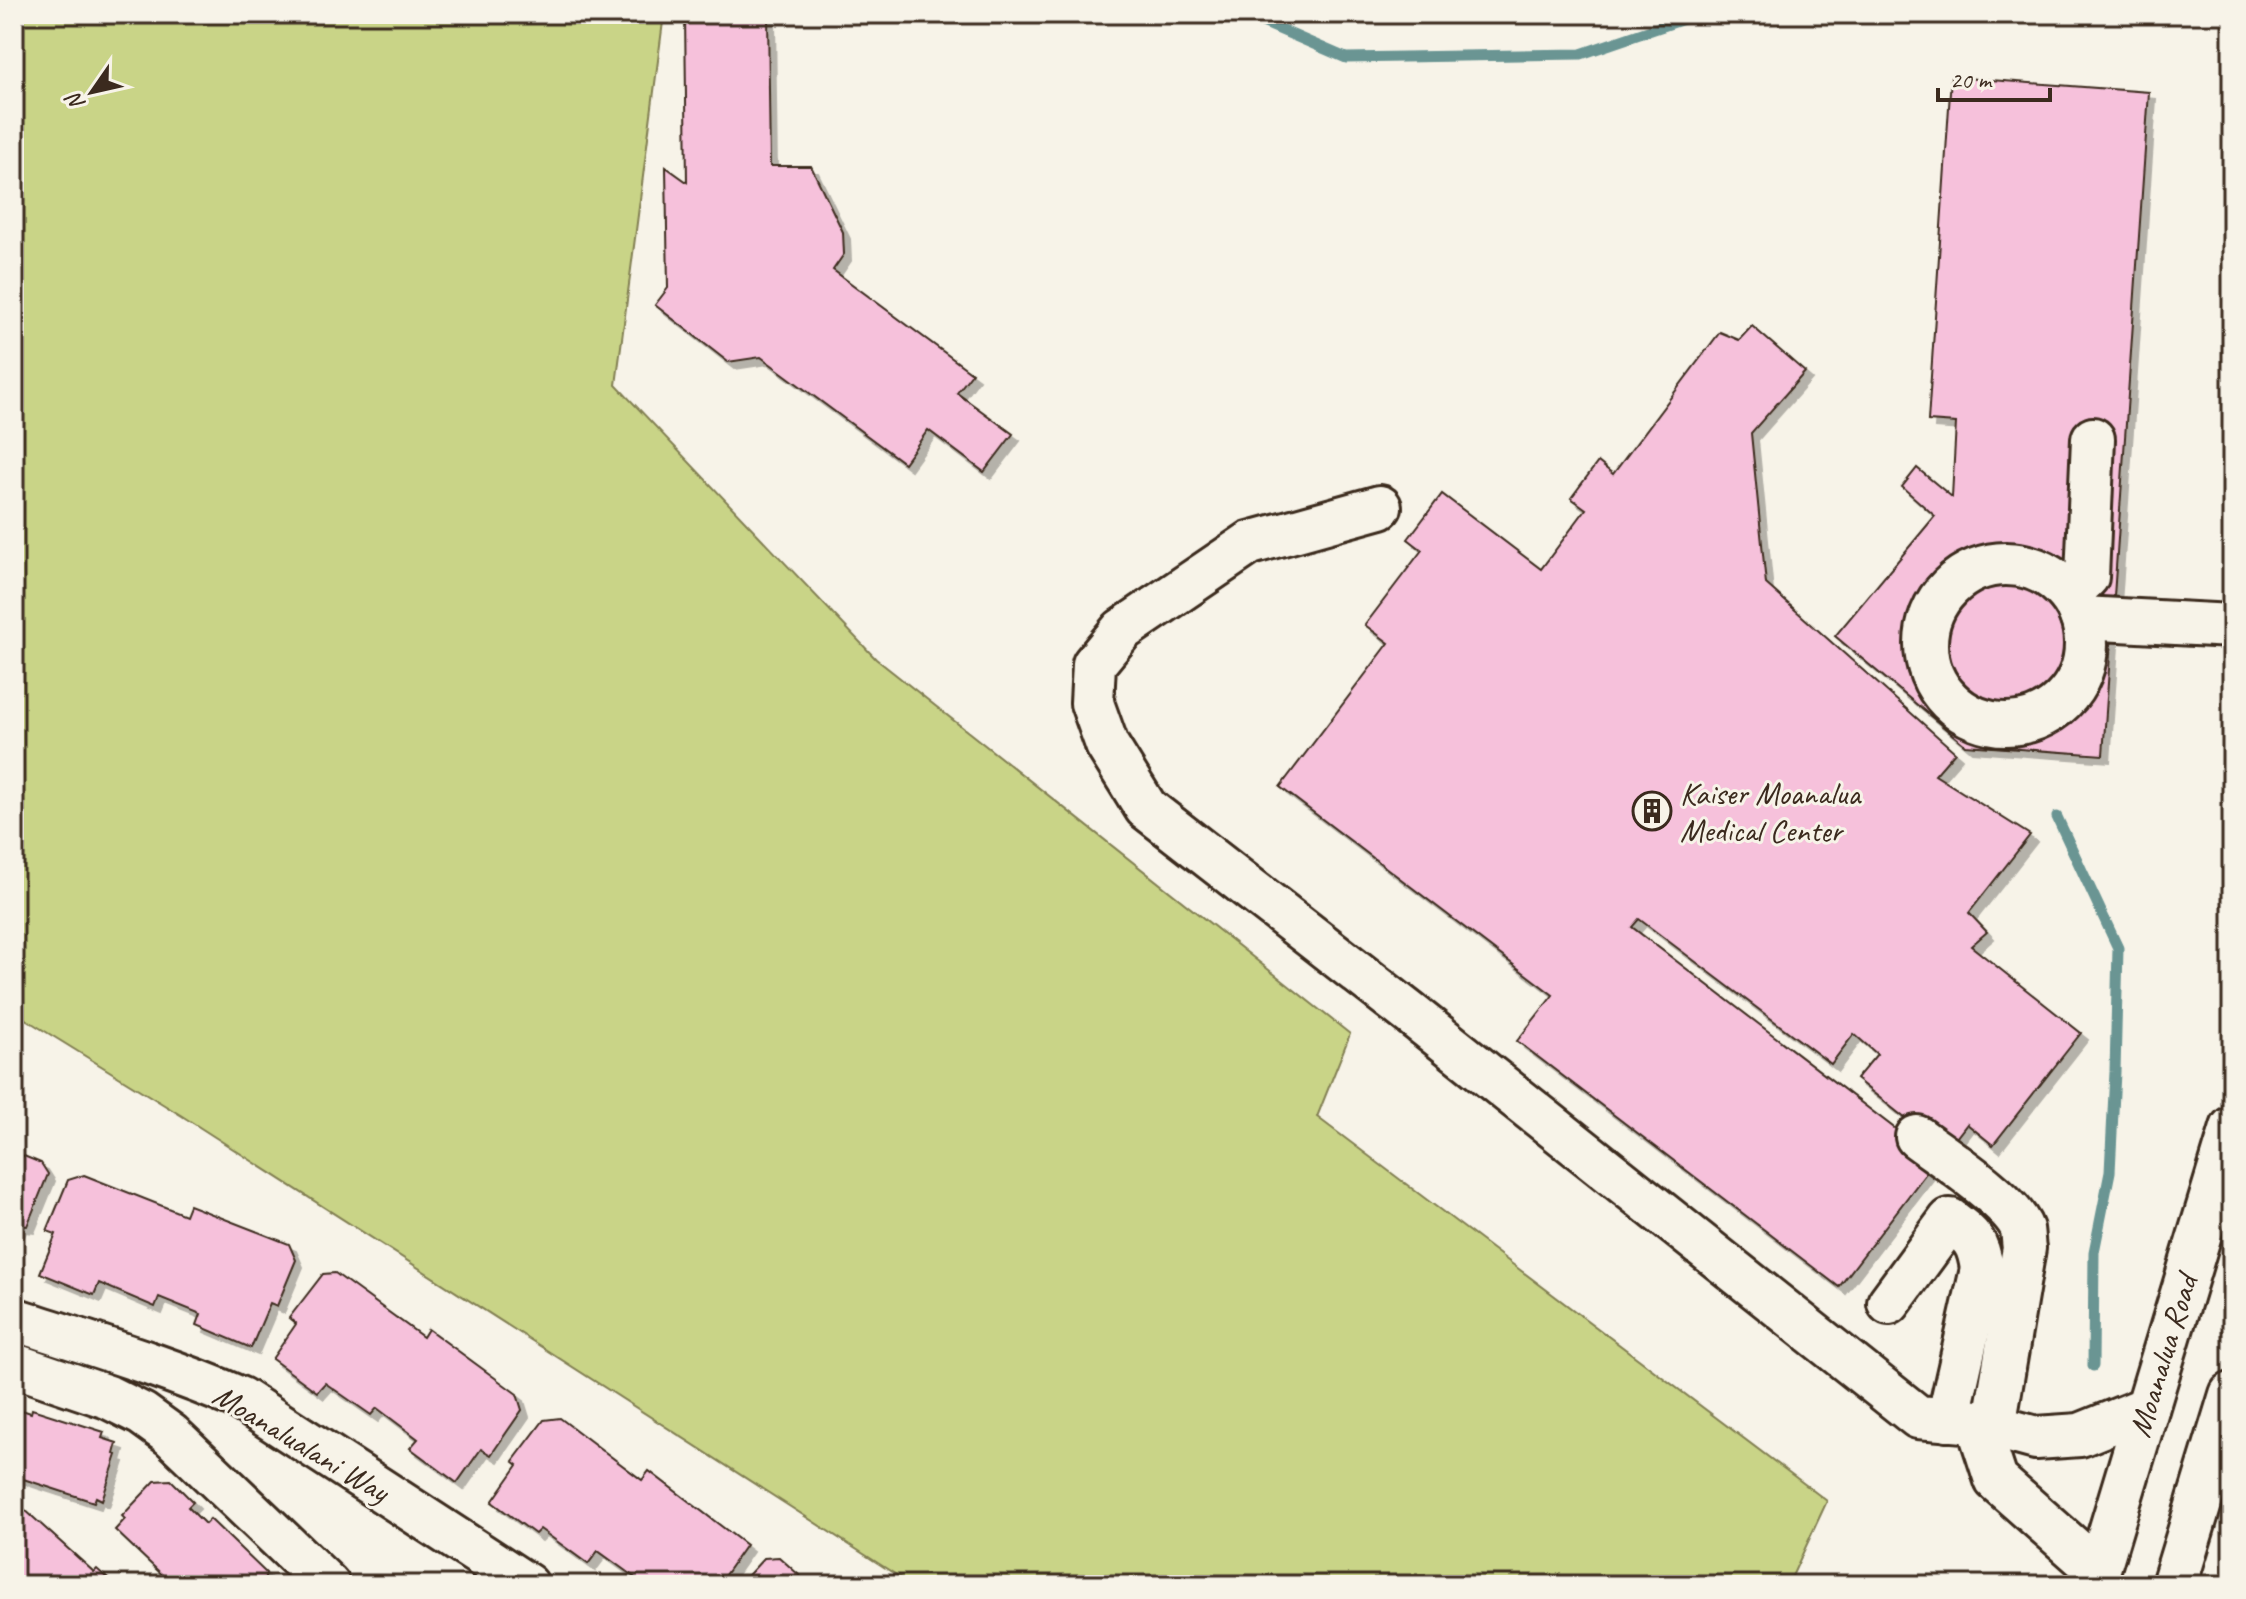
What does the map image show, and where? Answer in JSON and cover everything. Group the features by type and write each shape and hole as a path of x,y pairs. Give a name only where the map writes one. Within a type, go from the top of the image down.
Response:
{"highway":[{"path":"2174,1585 2232,1395"}],"street":[{"path":"2093,439 2087,577 2076,606 2232,626"},
{"path":"1380,507 1250,543 1122,630 1094,664 1092,703 1107,745 1146,808 1918,1417 1973,1423 2036,1438 2080,1435 2147,1408"},
{"name":"Moanalua Road","path":"2096,1577 2232,1128"},
{"path":"1917,1137 2008,1209 2021,1229 2024,1248 1973,1423"},
{"path":"1889,1303 1950,1220 1969,1235 1979,1249 1982,1269 1973,1423 1996,1480 2096,1577"},
{"name":"Moanalualani Way","path":"14,1319 131,1357 241,1399 527,1585"},
{"path":"14,1365 108,1397 142,1414 171,1435 328,1585"}],"green space":[{"path":"14,14 664,14 616,385 876,659 1350,1034 1317,1117 1827,1501 1788,1585 912,1585 182,1116 14,1012"}],"building":[{"path":"685,14 768,14 770,166 811,166 843,232 844,254 833,270 972,373 957,393 1013,434 984,472 928,430 904,463 761,357 728,362 655,305 668,288 666,167 687,182"},
{"path":"1951,77 2149,92 2103,755 1965,745 1835,636 1935,516 1902,487 1917,468 1952,497 1956,423 1928,421"},
{"name":"Kaiser Moanalua Medical Center","path":"1752,326 1805,372 1751,433 1766,584 1955,752 1935,775 2030,835 1969,913 1987,932 1971,946 2081,1033 1993,1145 1967,1124 1946,1151 1856,1079 1877,1054 1854,1034 1831,1064 1639,919 1632,927 1936,1160 1839,1287 1517,1041 1553,995 1280,787 1389,643 1365,625 1422,550 1408,539 1442,494 1541,569 1586,509 1571,498 1598,462 1613,474 1720,332 1739,340"},
{"path":"14,1152 41,1163 48,1174 27,1226 19,1225 14,1237"},
{"path":"84,1175 185,1215 189,1205 289,1244 296,1260 277,1306 270,1303 251,1348 197,1325 201,1314 159,1297 155,1307 99,1283 94,1295 40,1273 56,1234 47,1231 68,1180"},
{"path":"335,1273 423,1337 428,1329 517,1394 522,1410 491,1455 481,1449 457,1483 410,1448 418,1439 377,1408 371,1415 325,1383 317,1392 272,1359 296,1324 289,1318 323,1274"},
{"path":"15,1408 31,1413 32,1409 104,1432 102,1438 117,1443 114,1454 117,1455 102,1500 96,1497 94,1502 14,1476"},
{"path":"560,1418 642,1480 649,1471 746,1545 718,1585 638,1585 641,1582 598,1551 588,1564 540,1529 535,1534 492,1502 518,1465 513,1461 544,1420"},
{"path":"171,1480 193,1502 188,1507 205,1524 210,1519 266,1573 264,1580 268,1585 173,1585 115,1530 125,1519 122,1516 155,1481"},
{"path":"14,1500 94,1572 97,1569 115,1585 14,1585"},
{"path":"779,1557 810,1585 739,1585 764,1558"}],"waterway":[{"path":"1244,14 1346,58 1581,54 1698,14"},
{"path":"2057,817 2118,948 2110,1172 2094,1252 2093,1366"}],"place":[{"name":"Kaiser Moanalua Medical Center","path":"1652,811"}]}
